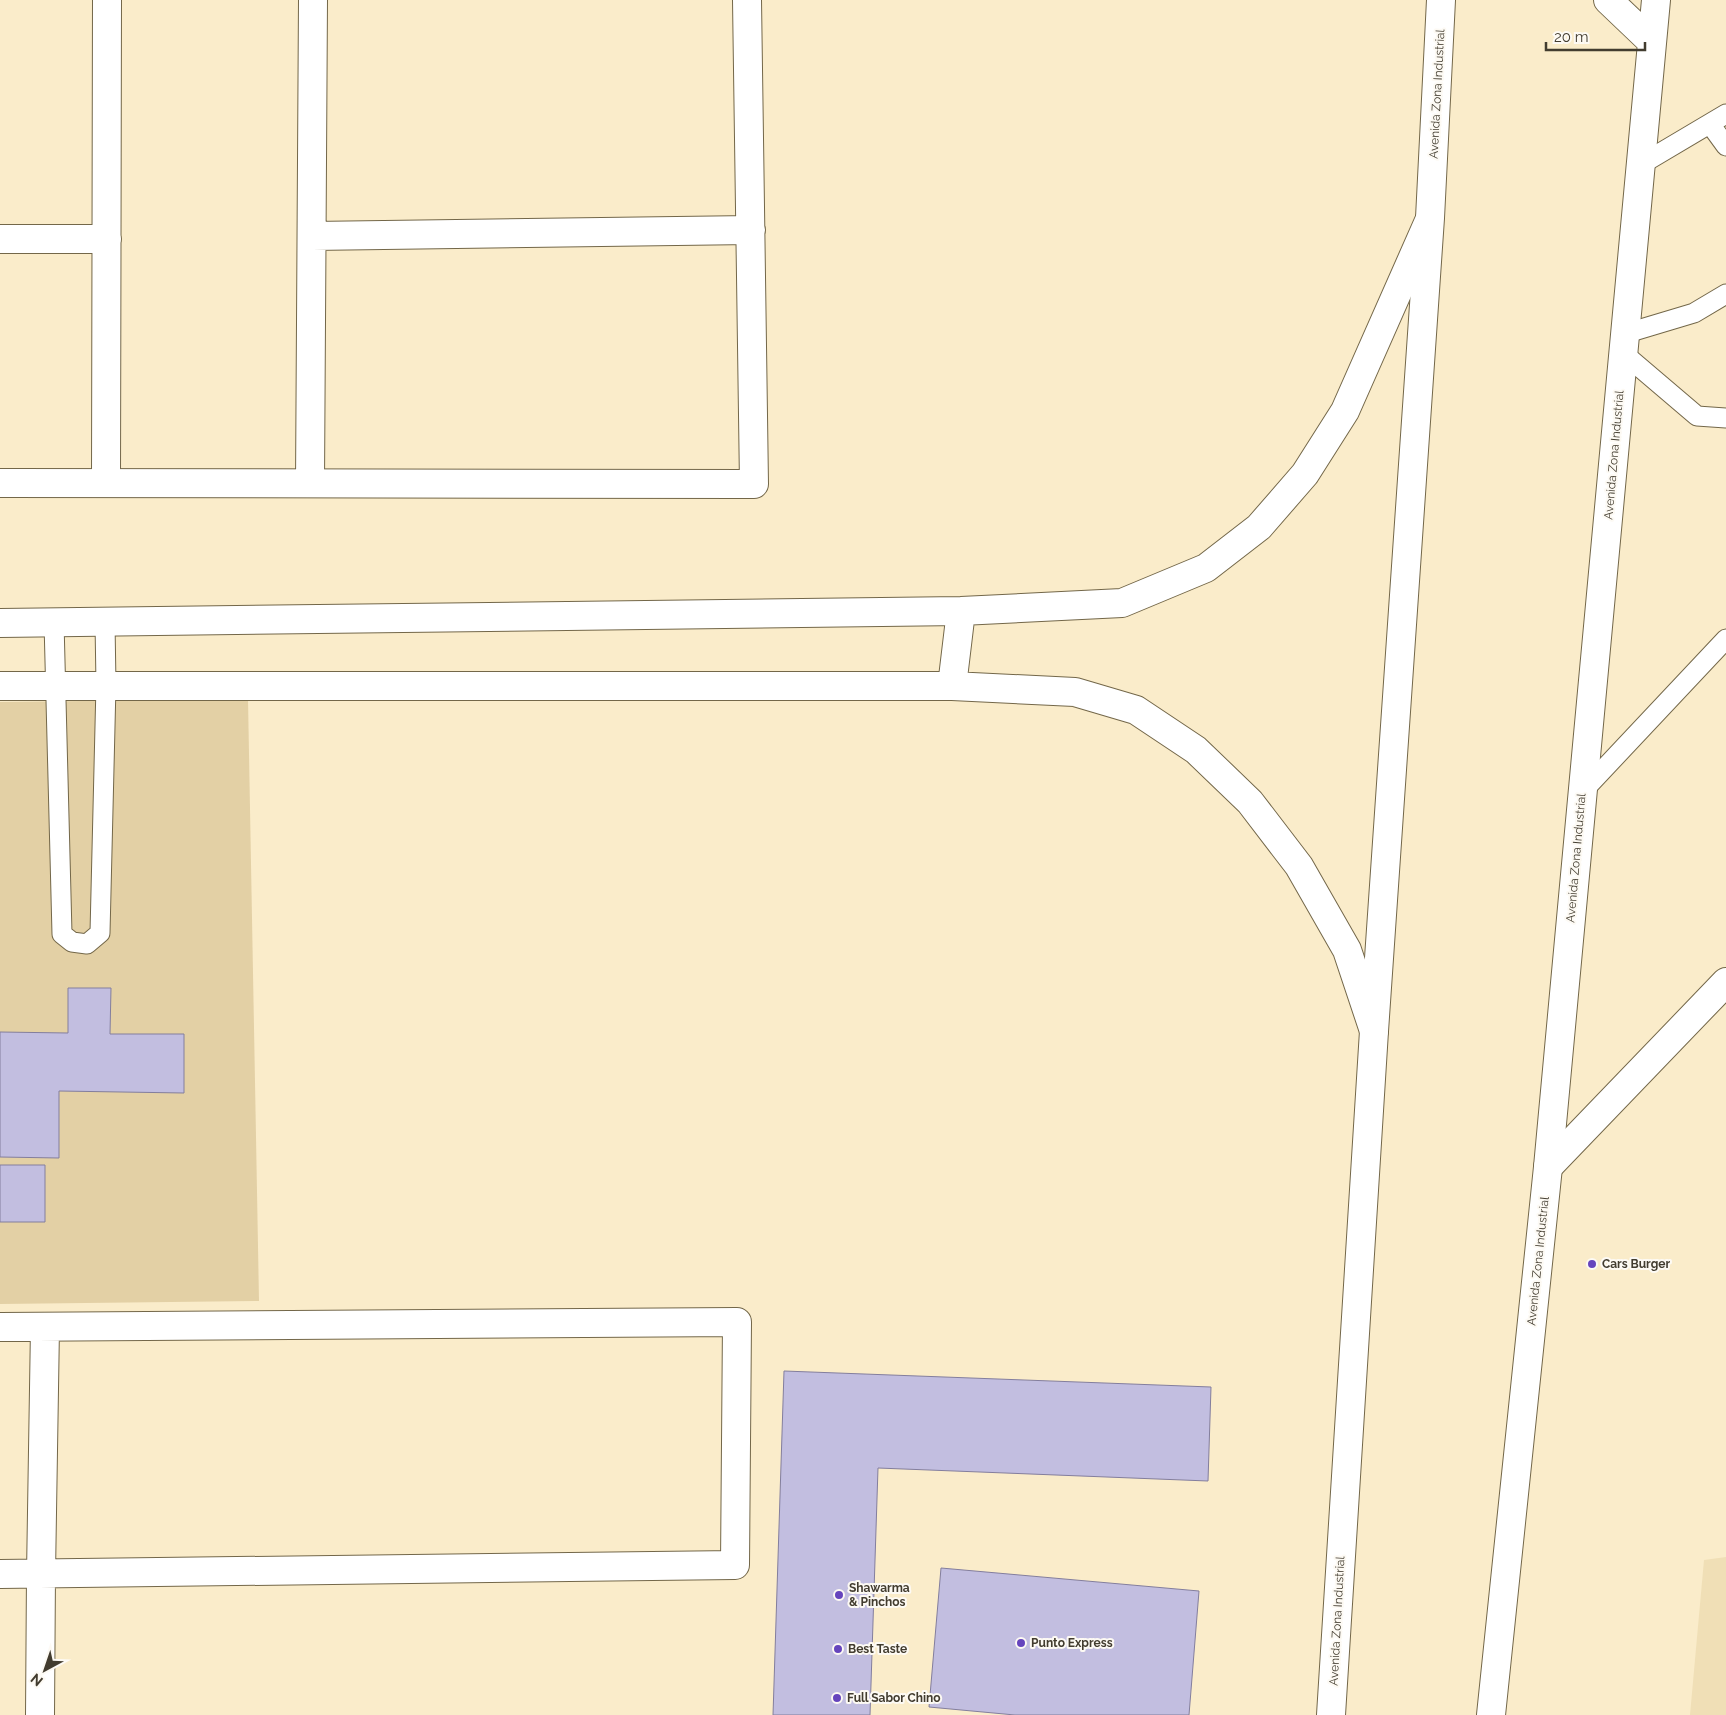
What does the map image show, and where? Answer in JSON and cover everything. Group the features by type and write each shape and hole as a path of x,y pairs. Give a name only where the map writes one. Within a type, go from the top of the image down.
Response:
{"street":[{"path":"106,0 106,482"},
{"path":"310,482 313,0"},
{"path":"0,483 754,484 747,0"},
{"name":"Avenida Zona Industrial","path":"1331,1715 1374,1031 1430,218 1441,0"},
{"path":"1439,52 1457,4 1463,0"},
{"path":"1608,0 1651,41"},
{"name":"Avenida Zona Industrial","path":"1490,1715 1548,1167 1656,0"},
{"path":"0,623 961,611 1122,603 1206,568 1259,527 1305,474 1345,411 1430,218"},
{"path":"312,236 750,230"},
{"path":"0,239 107,238"},
{"path":"952,686 961,611"},
{"path":"0,686 952,686 1075,692 1136,710 1196,750 1250,802 1299,866 1347,950 1374,1031"},
{"path":"1548,1167 1726,982"},
{"path":"0,1327 736,1322 735,1565 0,1574"},
{"path":"40,1715 45,1327"}],"lane":[{"path":"1640,165 1726,114"},
{"path":"1710,124 1726,146"},
{"path":"1726,294 1694,313 1624,343 1697,416 1726,418"},
{"path":"54,622 62,934 72,942 87,944 100,933 106,685 105,622"},
{"path":"1583,791 1726,639"}],"shaded area":[{"path":"248,699 259,1301 0,1304 0,702"},
{"path":"1726,1557 1726,1715 1690,1715 1704,1560"}],"building":[{"path":"68,988 111,988 110,1034 184,1034 184,1093 59,1091 59,1158 0,1157 0,1032 68,1033"},
{"path":"0,1165 45,1165 45,1222 0,1222"},
{"path":"784,1371 1211,1387 1208,1481 878,1468 870,1715 773,1715"},
{"path":"941,1568 1199,1591 1189,1715 1015,1715 929,1707"}],"place":[{"name":"Cars Burger","path":"1592,1264"},
{"name":"Shawarma & Pinchos","path":"839,1595"},
{"name":"Punto Express","path":"1021,1643"},
{"name":"Best Taste","path":"838,1649"},
{"name":"Full Sabor Chino","path":"837,1698"}]}
